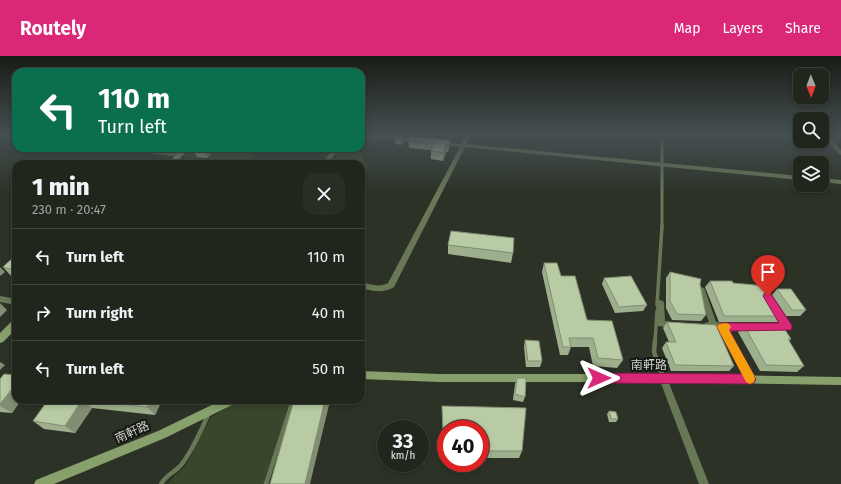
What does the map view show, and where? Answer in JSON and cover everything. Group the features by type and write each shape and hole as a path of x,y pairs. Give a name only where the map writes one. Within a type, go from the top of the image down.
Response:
{"street":[{"path":"171,154 179,155"},
{"path":"365,286 388,288 391,285 458,154"},
{"path":"548,154 793,177"},
{"path":"174,160 179,155"},
{"path":"829,181 841,182"},
{"path":"701,290 718,326 750,379"},
{"path":"0,300 12,302"},
{"path":"699,325 787,327 771,302"},
{"path":"660,303 661,324 684,325"},
{"path":"0,340 12,327"},
{"name":"南軒路","path":"365,374 440,378 663,378 841,381"},
{"path":"663,378 704,484"},
{"name":"南軒路","path":"40,484 109,456 224,404"}],"lane":[{"path":"662,154 662,242 654,352 663,378"},
{"path":"266,484 292,404"},
{"path":"161,484 164,478 181,465 197,438 209,412"}],"green space":[{"path":"185,154 206,154 207,158 210,154 252,154 248,160 190,160 191,159 183,156"},
{"path":"337,154 361,154 364,160 334,160"},
{"path":"365,163 368,169 365,171"},
{"path":"233,404 289,404 265,484 168,484 175,475 186,466 210,418"}],"building":[{"path":"451,231 514,238 513,253 448,245"},
{"path":"12,259 11,269 3,267"},
{"path":"544,263 557,263 561,276 575,276 587,320 612,321 623,360 598,358 593,338 569,338 571,347 563,347"},
{"path":"670,272 701,279 700,284 706,315 677,314 670,301"},
{"path":"631,276 647,305 619,307 604,278"},
{"path":"710,281 732,281 733,283 766,286 784,316 724,316"},
{"path":"777,289 791,289 806,310 792,310"},
{"path":"667,322 716,325 734,366 675,365 666,342 676,342"},
{"path":"744,325 782,325 791,339 788,339 804,366 766,365"},
{"path":"525,340 539,341 542,361 528,361"},
{"path":"4,374 12,375 12,389 0,404 0,379"},
{"path":"517,378 526,378 525,397 515,394"},
{"path":"45,404 79,404 65,426 33,421"},
{"path":"122,404 148,404 147,407"},
{"path":"293,404 324,404 305,484 270,484"},
{"path":"442,406 526,408 522,451 489,451 489,420 443,420"},
{"path":"609,411 616,412 618,419 611,419"}],"slow traffic":[{"path":"726,327 722,327 750,379"}],"route":[{"path":"599,378 750,379 722,327 787,327 768,296"}]}
